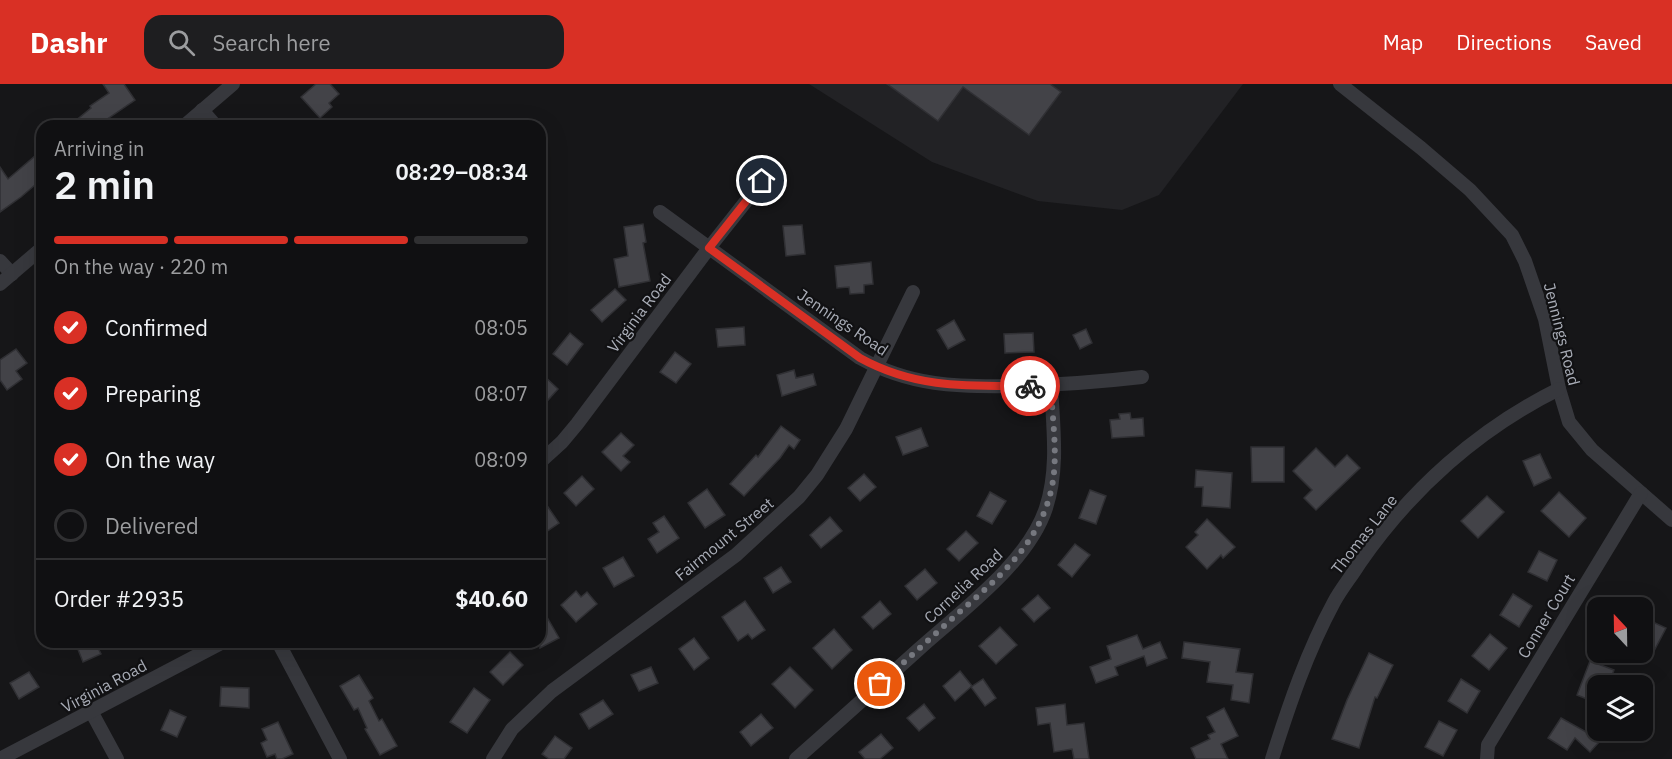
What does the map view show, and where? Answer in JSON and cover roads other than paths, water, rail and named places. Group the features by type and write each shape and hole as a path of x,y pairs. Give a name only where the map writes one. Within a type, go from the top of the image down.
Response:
{"street":[{"path":"191,120 233,84"},
{"name":"Jennings Road","path":"1340,84 1470,190 1512,235 1525,261 1545,319 1565,412 1574,430 1592,450 1672,520"},
{"path":"202,110 211,120"},
{"name":"Virginia Road","path":"546,457 577,424 762,181"},
{"name":"Jennings Road","path":"660,212 860,358 904,377 929,383 962,386 1051,386 1142,377"},
{"path":"0,284 36,253"},
{"path":"0,261 12,274"},
{"name":"Fairmount Street","path":"493,759 512,729 552,691 736,555 799,497 817,476 846,429 913,292"},
{"name":"Cornelia Road","path":"796,759 999,577 1030,540 1046,508 1054,472 1051,386"},
{"name":"Thomas Lane","path":"1272,759 1299,681 1334,600 1391,521 1431,479 1471,444 1527,405 1559,389"},
{"name":"Conner Court","path":"1487,759 1488,745 1641,493"},
{"name":"Virginia Road","path":"0,759 212,648"},
{"path":"281,648 340,759"},
{"path":"91,711 117,759"}]}
